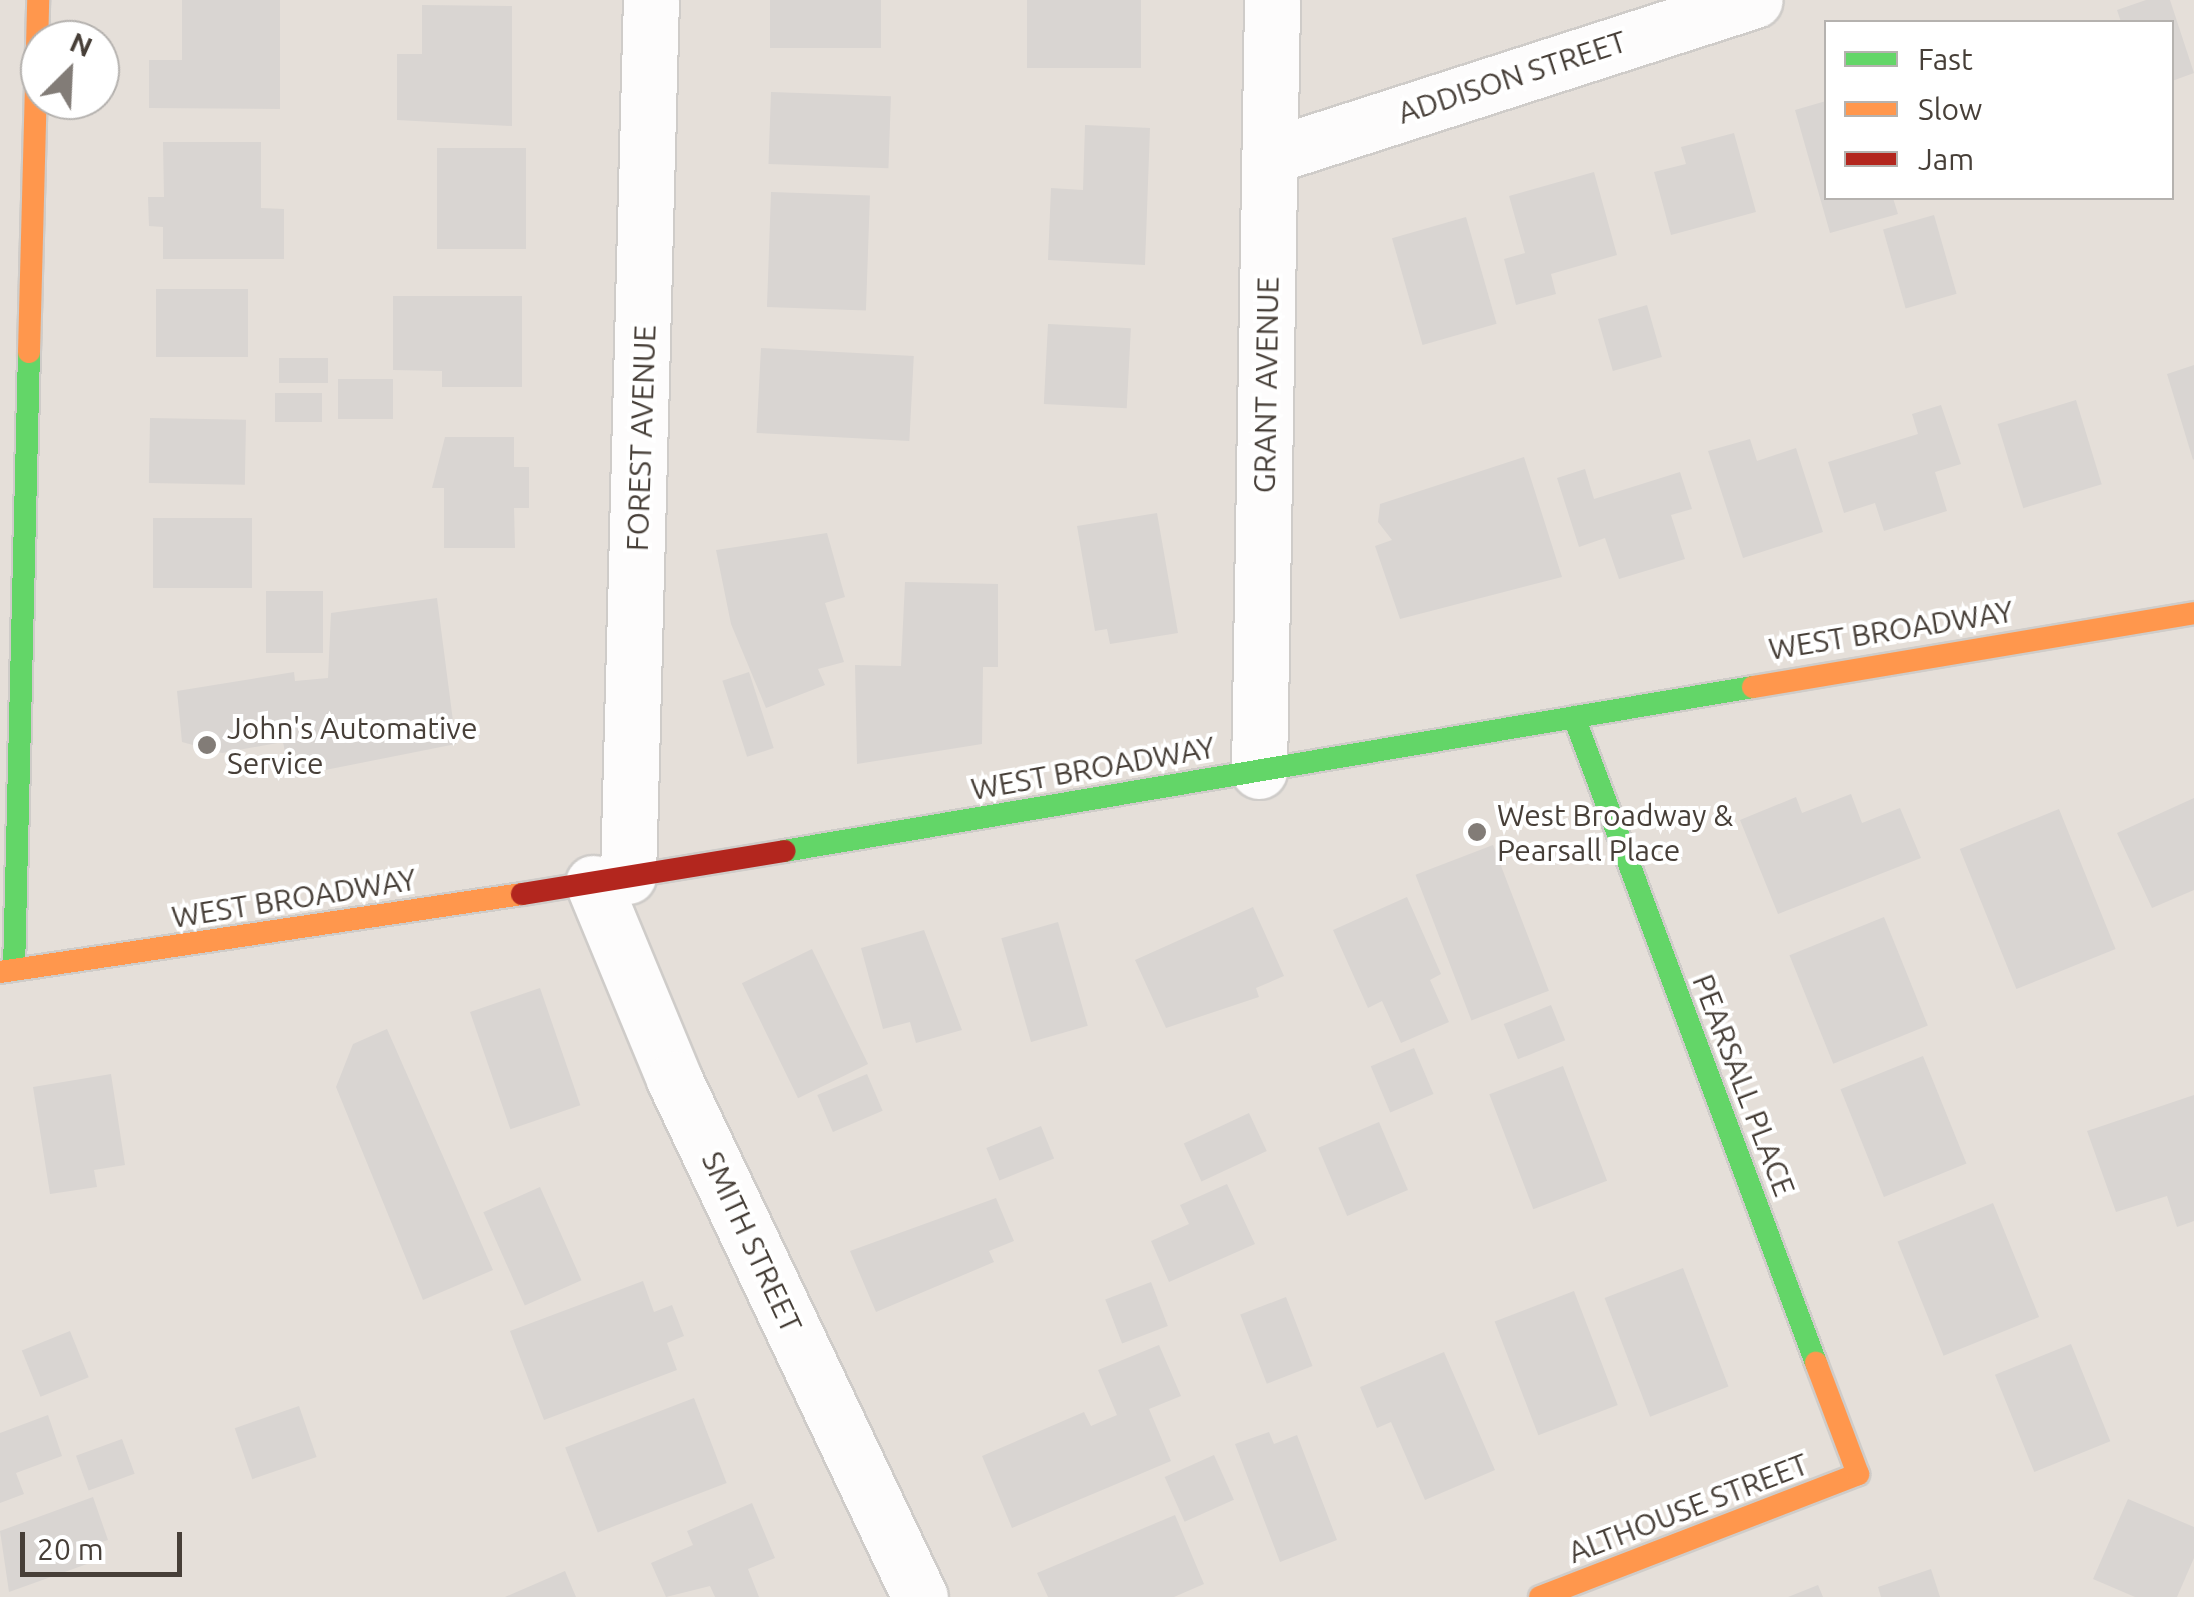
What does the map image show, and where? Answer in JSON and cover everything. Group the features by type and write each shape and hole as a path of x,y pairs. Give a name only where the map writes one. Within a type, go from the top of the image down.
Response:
{"main road":[{"path":"7,971 38,0"},
{"name":"WEST BROADWAY","path":"7,971 610,880 2194,613"},
{"name":"PEARSALL PLACE","path":"1574,717 1858,1474"},
{"name":"ALTHOUSE STREET","path":"1540,1597 1858,1474"}],"street":[{"name":"FOREST AVENUE","path":"610,880 651,0"},
{"name":"GRANT AVENUE","path":"1259,771 1272,0"},
{"name":"ADDISON STREET","path":"1270,156 1754,0"},
{"name":"SMITH STREET","path":"610,880 674,1079 920,1597"}],"shaded area":[{"path":"0,0 2194,0 2194,1597 0,1597"}],"building":[{"path":"182,0 280,0 280,109 149,108 149,60 182,60"},
{"path":"770,0 881,0 881,48 770,48"},
{"path":"1027,0 1141,0 1141,68 1027,68"},
{"path":"2146,0 2170,0 2194,73 2174,80 2174,20 2120,20 2117,10"},
{"path":"422,5 512,6 512,126 397,120 397,54 422,54"},
{"path":"771,92 891,96 888,168 768,164"},
{"path":"1824,102 1824,200 1894,200 1898,214 1830,233 1795,110"},
{"path":"1085,125 1150,128 1145,265 1048,260 1051,188 1083,190"},
{"path":"1734,133 1756,212 1671,235 1654,172 1686,164 1681,147"},
{"path":"163,142 261,142 261,208 284,209 284,259 163,259 163,227 149,226 148,197 164,197"},
{"path":"437,148 526,148 526,249 437,249"},
{"path":"1594,172 1617,255 1551,274 1556,294 1516,305 1504,259 1525,253 1509,196"},
{"path":"771,192 870,195 866,310 767,307"},
{"path":"1934,215 1957,294 1906,308 1883,230"},
{"path":"1466,217 1497,324 1423,345 1392,238"},
{"path":"156,289 248,289 248,357 156,357"},
{"path":"393,296 522,296 522,387 442,387 442,371 393,370"},
{"path":"1647,305 1662,357 1613,371 1598,319"},
{"path":"1048,324 1131,328 1127,408 1044,404"},
{"path":"761,348 914,356 909,441 757,433"},
{"path":"279,358 328,358 328,383 279,383"},
{"path":"2194,365 2194,459 2193,460 2167,374"},
{"path":"338,379 393,379 393,419 338,419"},
{"path":"275,393 322,393 322,422 275,422"},
{"path":"2076,400 2102,484 2023,508 1998,424"},
{"path":"1941,405 1961,464 1935,472 1947,511 1884,531 1875,503 1844,513 1828,462 1918,434 1912,414"},
{"path":"150,418 246,420 245,485 149,483"},
{"path":"445,437 514,437 514,467 529,467 529,508 514,508 515,548 444,548 444,488 432,488"},
{"path":"1750,439 1757,461 1796,448 1823,532 1743,558 1708,451"},
{"path":"1524,457 1562,577 1400,619 1375,546 1392,540 1378,522 1380,504"},
{"path":"1585,469 1594,499 1680,472 1692,509 1671,515 1685,559 1619,579 1605,538 1579,547 1557,478"},
{"path":"1157,513 1178,633 1110,644 1107,629 1095,631 1077,526"},
{"path":"153,518 252,518 252,588 153,588"},
{"path":"827,533 845,597 825,603 844,662 818,669 825,685 766,708 731,624 716,550"},
{"path":"905,582 998,584 998,667 983,667 982,744 857,764 855,665 901,666"},
{"path":"266,591 323,591 323,653 266,653"},
{"path":"437,598 456,744 290,777 283,742 222,753 182,742 177,691 294,672 295,681 328,678 331,613"},
{"path":"749,672 774,748 747,757 722,681"},
{"path":"1851,794 1862,823 1900,808 1921,858 1778,914 1740,820 1796,797 1802,813"},
{"path":"2194,798 2194,890 2152,908 2117,833"},
{"path":"2059,809 2116,949 2016,989 1960,849"},
{"path":"1493,845 1549,991 1471,1020 1416,875"},
{"path":"1407,897 1441,974 1430,980 1449,1022 1401,1043 1382,1001 1368,1008 1333,930"},
{"path":"1253,907 1284,976 1256,988 1259,997 1166,1028 1135,960"},
{"path":"1884,917 1928,1025 1833,1064 1789,955"},
{"path":"1058,922 1088,1026 1031,1042 1001,938"},
{"path":"924,930 962,1030 916,1043 910,1022 883,1029 861,948"},
{"path":"812,949 868,1064 798,1098 742,983"},
{"path":"540,988 580,1105 510,1129 470,1012"},
{"path":"1551,1005 1565,1040 1518,1059 1504,1024"},
{"path":"387,1029 493,1270 423,1300 336,1087 353,1044"},
{"path":"1414,1048 1434,1094 1390,1112 1371,1066"},
{"path":"1923,1056 1966,1164 1884,1197 1840,1089"},
{"path":"1563,1066 1607,1181 1533,1209 1489,1094"},
{"path":"111,1074 125,1165 94,1170 97,1187 50,1194 33,1087"},
{"path":"867,1074 883,1111 833,1132 817,1095"},
{"path":"2194,1095 2194,1221 2177,1227 2167,1196 2116,1212 2087,1131"},
{"path":"1249,1113 1267,1151 1201,1181 1184,1143"},
{"path":"1379,1122 1408,1190 1347,1216 1318,1148"},
{"path":"1041,1126 1054,1158 999,1181 986,1148"},
{"path":"1227,1184 1255,1244 1169,1282 1151,1241 1189,1224 1180,1205"},
{"path":"540,1187 581,1280 525,1305 483,1212"},
{"path":"996,1198 1014,1241 989,1251 994,1262 876,1312 850,1251"},
{"path":"1993,1203 2039,1317 1944,1356 1898,1242"},
{"path":"1683,1268 1729,1387 1650,1417 1605,1298"},
{"path":"643,1281 654,1312 672,1305 684,1336 667,1343 677,1370 544,1420 510,1331"},
{"path":"1151,1282 1168,1326 1122,1343 1105,1300"},
{"path":"1574,1291 1618,1405 1538,1435 1495,1321"},
{"path":"1286,1297 1313,1366 1267,1384 1240,1315"},
{"path":"70,1331 89,1377 41,1397 22,1350"},
{"path":"2071,1344 2110,1441 2034,1472 1995,1375"},
{"path":"1159,1345 1181,1396 1149,1409 1171,1461 1012,1528 982,1456 1084,1412 1091,1426 1117,1415 1098,1370"},
{"path":"1444,1352 1495,1470 1425,1500 1391,1422 1377,1428 1360,1387"},
{"path":"694,1398 727,1483 598,1532 565,1447"},
{"path":"299,1406 317,1457 252,1479 235,1428"},
{"path":"48,1415 62,1456 16,1473 24,1494 0,1503 0,1433"},
{"path":"1269,1432 1274,1444 1297,1435 1337,1540 1280,1562 1235,1444"},
{"path":"122,1439 135,1474 89,1491 76,1456"},
{"path":"1214,1455 1234,1500 1185,1522 1165,1477"},
{"path":"93,1497 108,1540 95,1544 101,1559 9,1592 0,1531"},
{"path":"2128,1499 2194,1527 2194,1558 2177,1597 2135,1597 2093,1579"},
{"path":"752,1503 775,1558 748,1569 759,1597 715,1597 710,1586 666,1597 651,1563 693,1545 687,1531"},
{"path":"1175,1515 1204,1584 1174,1597 1048,1597 1037,1573"},
{"path":"1931,1569 1940,1597 1881,1597 1878,1587"},
{"path":"565,1571 576,1597 505,1597"},
{"path":"1818,1585 1823,1597 1788,1597"}],"traffic: fast":[{"path":"14,970 29,352"},
{"path":"784,851 1753,687"},
{"path":"1574,717 1816,1363"}],"traffic: slow":[{"path":"29,352 38,0"},
{"path":"1753,687 2194,613"},
{"path":"0,972 522,894"},
{"path":"1540,1597 1858,1474 1816,1363"}],"traffic: jam":[{"path":"522,894 784,851"}],"place":[{"name":"John's Automative Service","path":"207,745"},
{"name":"West Broadway & Pearsall Place","path":"1477,832"}]}
